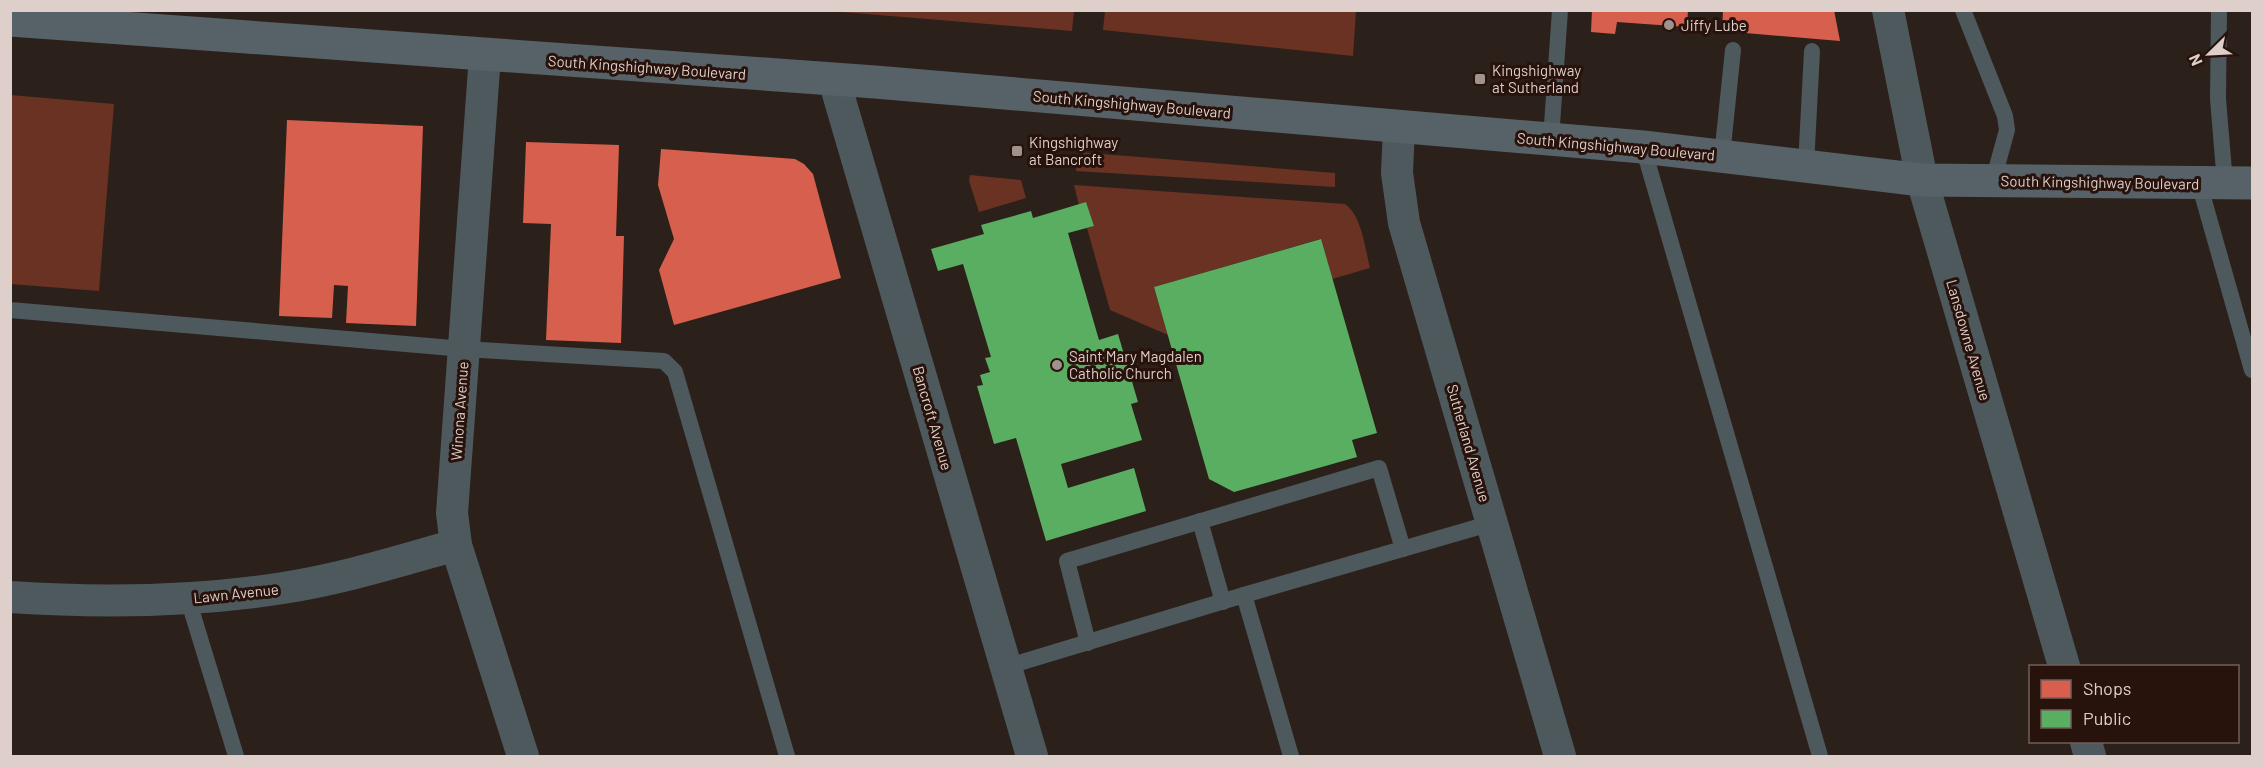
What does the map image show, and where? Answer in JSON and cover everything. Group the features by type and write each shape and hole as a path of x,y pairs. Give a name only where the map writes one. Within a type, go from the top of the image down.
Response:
{"main road":[{"name":"South Kingshighway Boulevard","path":"10,20 834,80 1551,139 1643,147 1923,180 2225,183"}],"street":[{"name":"Lansdowne Avenue","path":"1888,10 1923,180 2064,665"},
{"name":"Winona Avenue","path":"485,56 452,513 456,544 523,756"},
{"name":"Bancroft Avenue","path":"834,80 1032,756"},
{"name":"Sutherland Avenue","path":"1399,127 1397,173 1404,223 1560,756"},
{"name":"Lawn Avenue","path":"10,597 68,601 188,599 284,588 327,579 456,544"}],"lane":[{"path":"1551,139 1560,10"},
{"path":"1964,10 2003,108 2007,130 1993,181"},
{"path":"2219,10 2218,99 2225,183 2253,370"},
{"path":"1722,156 1733,50"},
{"path":"1806,166 1812,51"},
{"path":"1643,147 1820,756"},
{"path":"10,310 464,349 664,361 675,372 788,756"},
{"path":"1088,643 1067,561 1200,521 1379,468 1403,549"},
{"path":"1200,521 1223,602"},
{"path":"1006,667 1244,595 1492,524"},
{"path":"1244,595 1291,756"},
{"path":"188,599 236,756"}],"shaded area":[{"path":"1074,10 1072,31 830,11"},
{"path":"1105,11 1356,11 1353,56 1103,30"},
{"path":"11,95 114,104 99,291 11,284"},
{"path":"1078,152 1335,173 1335,187 1076,171"},
{"path":"970,175 1021,180 1026,198 979,212 969,181"},
{"path":"1074,185 1345,204 1351,209 1359,224 1370,268 1332,279 1320,239 1154,287 1168,335 1110,310 1087,228 1094,226 1086,203 1079,205"}],"building: Shops":[{"name":"Jiffy Lube","path":"1592,10 1688,10 1687,27 1617,22 1615,34 1591,32"},
{"path":"1723,10 1834,10 1840,41 1722,31"},
{"path":"287,120 423,126 416,326 346,323 348,286 334,285 332,318 279,316"},
{"path":"526,142 619,145 616,236 624,236 621,343 546,340 551,224 523,223"},
{"path":"661,149 795,159 804,164 813,174 841,278 674,325 659,270 674,239 658,185"}],"building: Public":[{"name":"Saint Mary Magdalen Catholic Church","path":"1086,202 1094,226 1068,233 1099,340 1118,334 1138,402 1131,404 1142,440 1061,464 1068,488 1134,468 1146,511 1046,541 1016,438 994,444 977,386 983,385 980,375 990,372 985,358 991,357 963,264 938,271 931,249 984,234 981,225 1031,211 1033,218"},
{"path":"1321,239 1377,433 1352,440 1357,457 1234,492 1209,479 1154,287"}],"place":[{"name":"Jiffy Lube","path":"1669,25"},
{"name":"Kingshighway at Sutherland","path":"1480,79"},
{"name":"Kingshighway at Bancroft","path":"1017,151"},
{"name":"Saint Mary Magdalen Catholic Church","path":"1057,365"}]}
